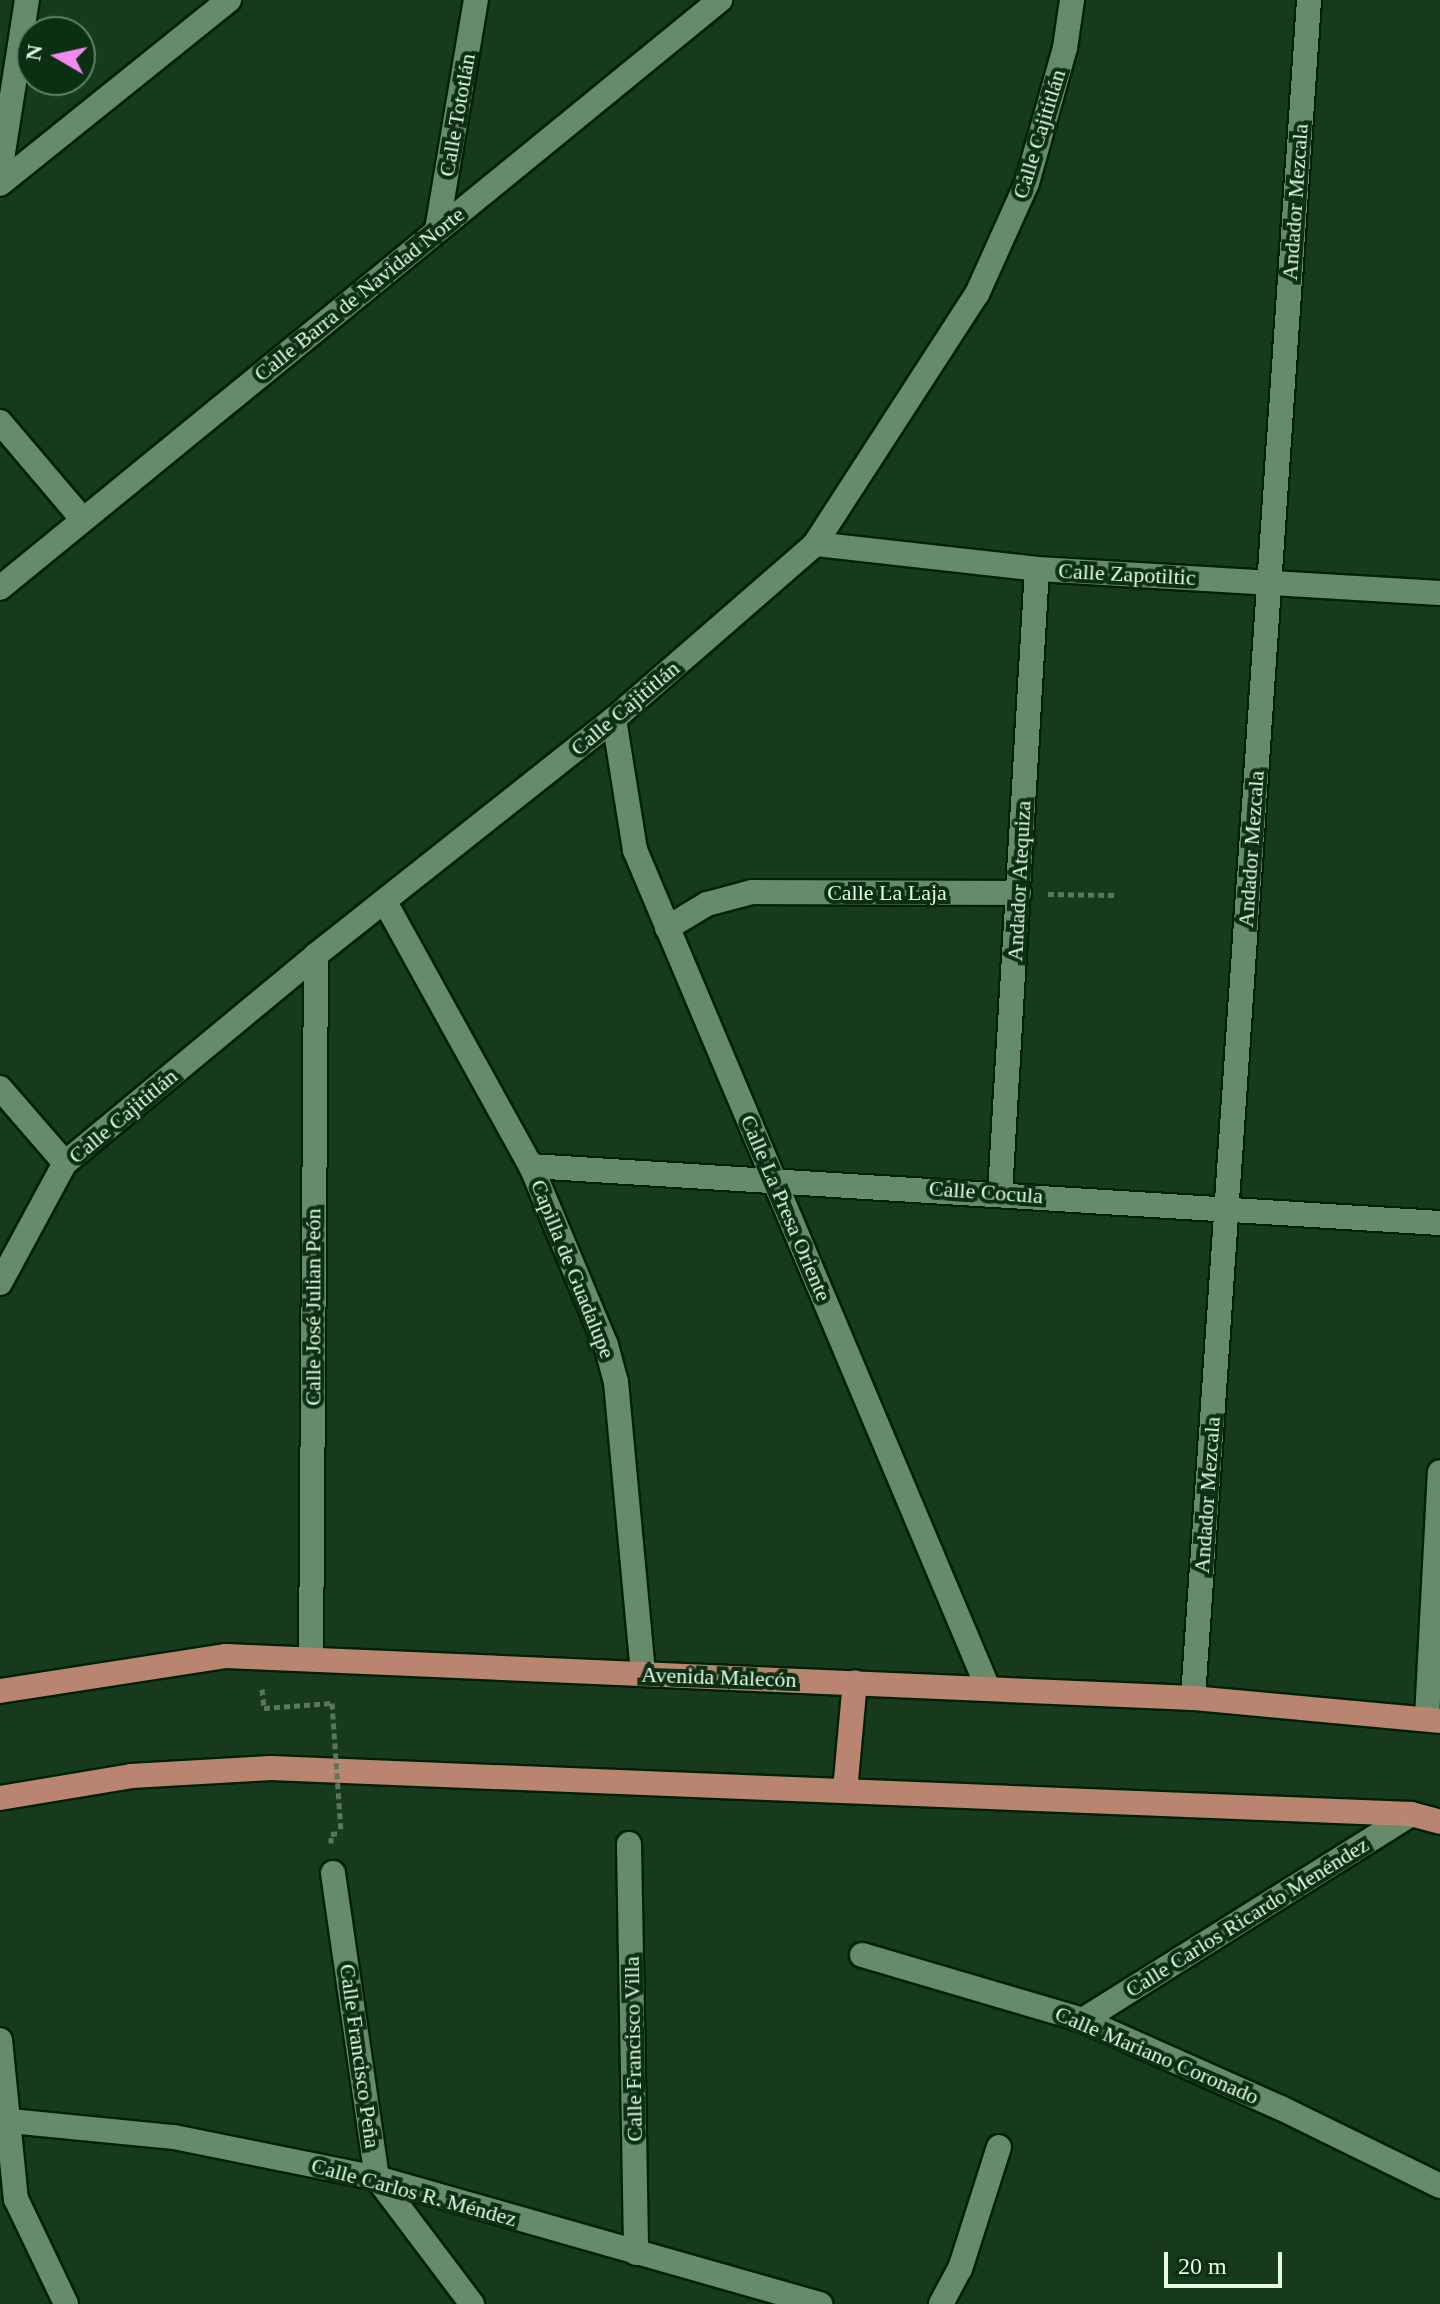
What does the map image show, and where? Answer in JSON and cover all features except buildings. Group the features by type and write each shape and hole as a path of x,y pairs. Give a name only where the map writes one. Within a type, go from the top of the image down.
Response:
{"main road":[{"name":"Avenida Malecón","path":"0,1691 226,1656 1193,1698 1434,1720"},
{"path":"845,1791 855,1682"},
{"path":"0,1798 131,1776 271,1768 1411,1814 1440,1822"}],"street":[{"path":"0,172 27,0"},
{"path":"0,184 229,0"},
{"name":"Calle Tototlán","path":"437,230 476,0"},
{"name":"Calle Barra de Navidad Norte","path":"0,588 720,0"},
{"name":"Calle Cajititlán","path":"0,1283 65,1163 316,955 614,719 815,544 977,294 1027,183 1065,48 1072,0"},
{"name":"Andador Mezcala","path":"1193,1698 1309,0"},
{"path":"0,422 83,520"},
{"name":"Calle Zapotiltic","path":"815,544 1037,569 1440,593"},
{"name":"Andador Atequiza","path":"1000,1193 1037,569"},
{"name":"Calle La Presa Oriente","path":"614,719 635,850 988,1688"},
{"name":"Calle La Laja","path":"667,928 707,904 752,892 1019,893"},
{"name":"Capilla de Guadalupe","path":"385,902 531,1166 606,1345 616,1382 643,1673"},
{"name":"Calle José Julian Peón","path":"311,1659 316,955"},
{"path":"0,1088 65,1163"},
{"name":"Calle Cocula","path":"531,1166 1000,1193 1440,1223"},
{"path":"1434,1720 1440,1472"},
{"name":"Calle Carlos Ricardo Menéndez","path":"1083,2020 1411,1814"},
{"name":"Calle Francisco Villa","path":"629,1844 636,2253"},
{"name":"Calle Francisco Peña","path":"333,1873 377,2178 472,2304"},
{"name":"Calle Mariano Coronado","path":"862,1955 1083,2020 1281,2108 1440,2186"},
{"path":"0,2040 3,2119 16,2199 66,2304"},
{"name":"Calle Carlos R. Méndez","path":"3,2119 174,2137 377,2178 820,2304"},
{"path":"941,2304 960,2269 999,2147"}],"path":[{"path":"1019,893 1115,895"},
{"path":"264,1708 332,1703 341,1833 331,1834"}]}
